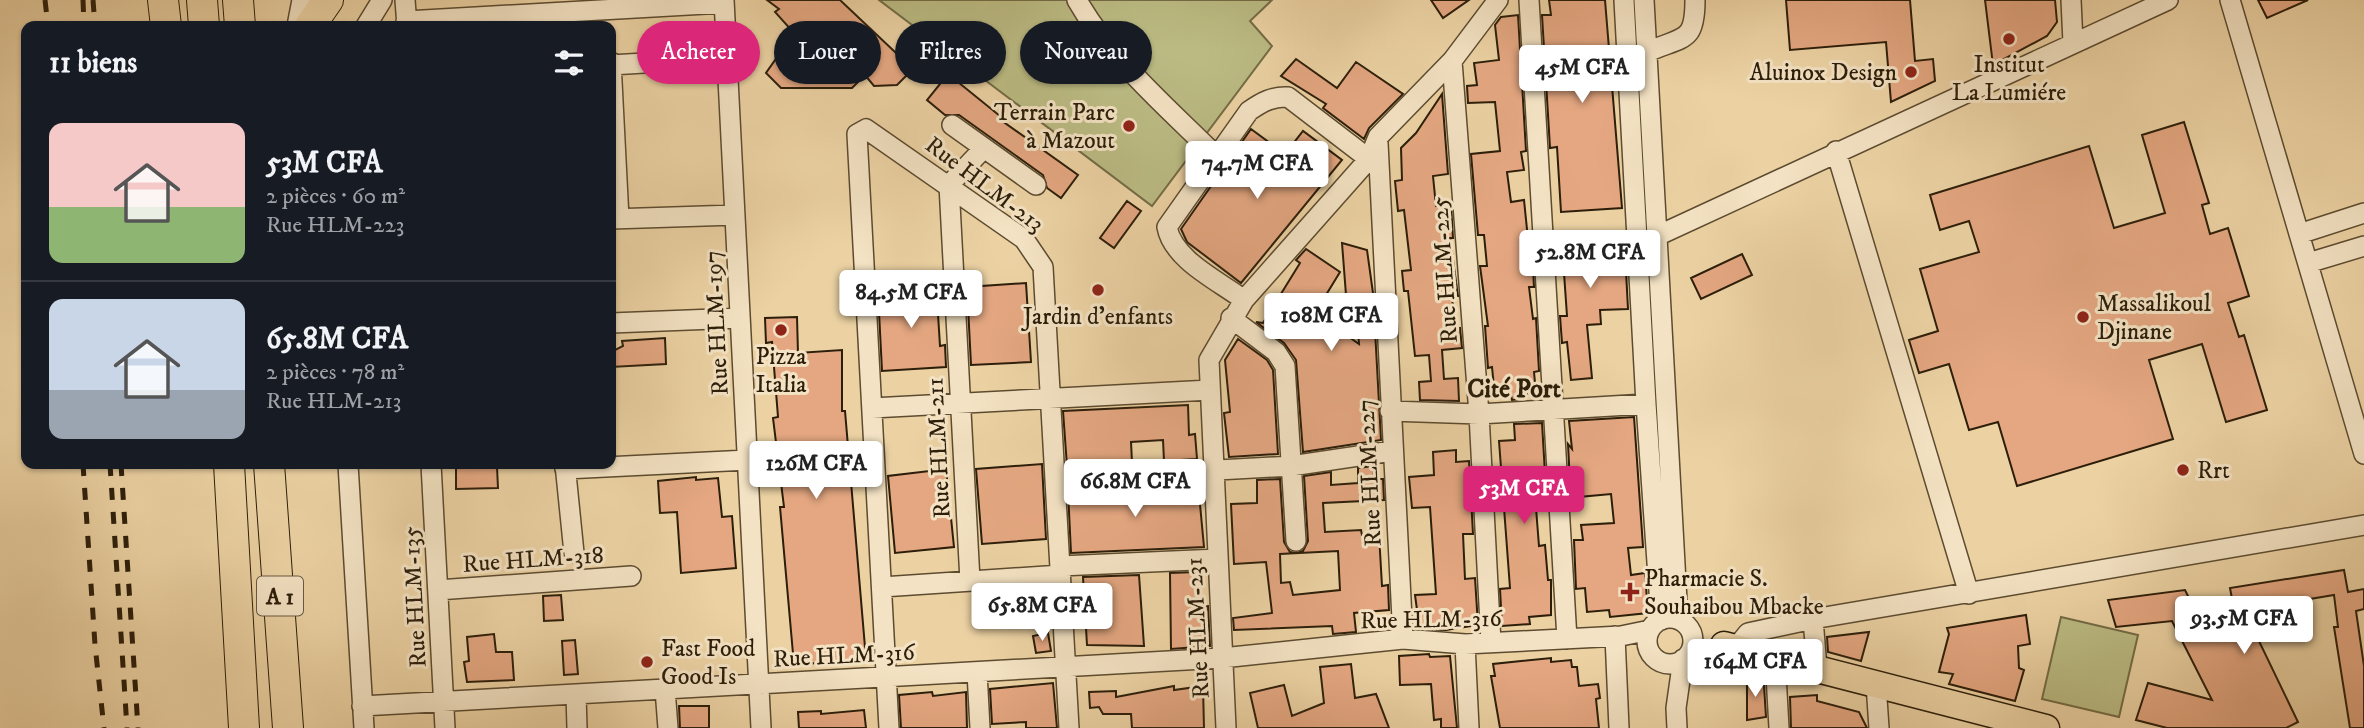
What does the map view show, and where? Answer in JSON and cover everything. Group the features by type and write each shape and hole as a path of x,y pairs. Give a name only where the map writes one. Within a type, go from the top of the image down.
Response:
{"highway":[{"path":"163,0 165,21"},
{"path":"202,0 204,21"},
{"path":"238,0 240,21"},
{"path":"313,21 328,0"},
{"name":"A 1","path":"229,469 244,728"},
{"name":"A 1","path":"269,469 288,728"},
{"path":"280,597 283,469"}],"main road":[{"path":"1730,647 1876,684 1989,720 2046,728"}],"street":[{"path":"298,21 302,0"},
{"path":"369,21 382,0"},
{"path":"405,0 406,21"},
{"path":"1077,0 1090,23 1126,66 1216,156"},
{"name":"Rue HLM-231","path":"1226,728 1209,360 1231,318 1244,300 1369,159 1378,137 1452,61 1498,0"},
{"path":"1529,0 1567,639"},
{"path":"1624,0 1646,404 1665,628"},
{"path":"1644,0 1657,236 1665,628 1652,655 1678,659 1730,647 1748,633 1812,619 2364,525"},
{"path":"1647,52 1689,34 1695,27 1695,0"},
{"path":"2071,0 2073,43"},
{"path":"1657,236 1836,151 2168,0"},
{"path":"2230,0 2364,454"},
{"path":"428,21 528,7 608,18 724,1"},
{"name":"Rue HLM-197","path":"724,1 725,21"},
{"name":"Rue HLM-225","path":"1452,61 1479,414 1491,643"},
{"path":"616,64 637,63"},
{"name":"Rue HLM-197","path":"728,84 761,728"},
{"path":"1244,300 1178,251 1169,238 1167,227 1249,111 1278,96 1288,97 1369,159"},
{"path":"952,125 1036,186"},
{"name":"Rue HLM-213","path":"872,408 857,134 862,130 869,130 1024,239 1036,252 1043,267 1069,728"},
{"name":"Rue HLM-227","path":"1378,137 1403,639"},
{"path":"949,185 984,148"},
{"path":"1836,151 1969,594"},
{"name":"Rue HLM-211","path":"949,185 970,582"},
{"path":"2299,234 2364,213"},
{"path":"616,219 735,215"},
{"path":"2308,263 2364,246"},
{"path":"616,323 740,318"},
{"path":"1231,318 1282,358 1286,366 1296,541"},
{"path":"889,728 872,408 1210,390"},
{"path":"1390,411 1479,414 1646,404"},
{"path":"1055,479 1291,466 1392,451"},
{"path":"616,464 748,460"},
{"path":"348,469 363,728"},
{"name":"Rue HLM-135","path":"431,469 445,728"},
{"path":"565,469 574,553"},
{"path":"882,587 970,582 1060,571 1219,559"},
{"name":"Rue HLM-318","path":"438,590 631,576"},
{"path":"1812,619 1816,668"},
{"path":"1665,628 1693,642 1678,659 1676,718"},
{"name":"Rue HLM-316","path":"362,706 1222,658 1403,639 1465,644 1491,643 1618,636 1665,628 1730,647"},
{"path":"1618,636 1619,728"},
{"path":"1465,644 1469,728"},
{"path":"1775,657 1779,728"},
{"path":"977,672 980,728"},
{"path":"1876,684 1879,728"},
{"path":"665,689 667,728"},
{"path":"576,694 577,728"}],"green space":[{"name":"Terrain Parc à Mazout","path":"879,0 1272,0 1250,21 1272,46 1152,206 990,84 1006,84 1006,21 907,21"},
{"path":"2061,617 2138,635 2119,717 2042,699"}],"building":[{"path":"767,0 840,0 862,21 783,21 775,12 779,9"},
{"path":"1431,0 1469,0 1443,18"},
{"path":"1549,0 1605,0 1622,208 1561,212 1557,147 1550,148 1542,15 1551,15"},
{"path":"1786,0 1910,0 1915,61 1933,59 1935,81 1891,102 1886,42 1790,50"},
{"path":"1985,0 2055,0 2057,22 2047,36 1993,65"},
{"path":"2258,0 2308,0 2267,18"},
{"path":"1518,15 1526,151 1521,152 1524,170 1507,172 1511,202 1524,200 1529,249 1532,249 1534,287 1529,287 1533,319 1536,318 1539,371 1534,372 1536,393 1518,395 1522,399 1512,400 1511,395 1495,397 1492,367 1488,368 1485,326 1488,326 1480,266 1487,266 1484,235 1478,235 1471,154 1500,151 1495,102 1468,103 1467,86 1477,85 1474,63 1499,60 1495,25 1501,17"},
{"path":"881,39 895,52 895,84 898,84 874,86 872,84 881,84"},
{"path":"1296,59 1337,88 1356,62 1403,94 1369,128 1364,139 1323,108 1326,104 1281,76"},
{"path":"774,62 774,81 766,73"},
{"path":"777,84 856,84 852,88 781,88"},
{"path":"940,84 960,84 1000,116 998,118 1078,175 1061,198 1047,188 1043,175 959,115 945,115 927,100"},
{"path":"1442,94 1448,174 1433,176 1436,206 1451,205 1453,238 1450,238 1458,296 1452,296 1455,328 1460,328 1462,348 1442,350 1444,379 1458,378 1459,401 1420,400 1419,382 1431,381 1429,355 1415,356 1408,291 1404,291 1402,271 1411,270 1404,210 1398,211 1395,181 1402,180 1401,148 1416,133"},
{"name":"Massalikoul Djinane","path":"2184,122 2209,203 2202,205 2210,234 2228,228 2249,296 2228,303 2239,337 2244,335 2267,410 2226,422 2202,344 2149,360 2173,439 2017,486 1998,422 1969,430 1949,364 1919,373 1909,340 1938,331 1920,269 1979,252 1969,221 1940,230 1930,195 2089,146 2114,228 2165,213 2142,135"},
{"path":"1251,129 1285,154 1303,131 1342,160 1241,283 1187,242 1181,229"},
{"path":"1127,201 1141,211 1114,248 1100,238"},
{"path":"1624,233 1628,309 1600,310 1601,324 1587,325 1592,378 1571,380 1567,342 1562,343 1560,316 1567,316 1564,273 1558,274 1556,247 1562,246 1561,236"},
{"path":"1342,243 1367,250 1373,293 1381,440 1303,452 1296,360 1284,343 1256,322 1263,323 1300,263 1296,260 1306,249 1340,272 1315,313 1359,344 1355,294 1346,295"},
{"path":"1742,254 1752,275 1701,299 1691,278"},
{"path":"1026,283 1031,362 971,365 967,287"},
{"path":"942,289 944,314 938,314 940,346 945,345 946,367 882,371 878,292"},
{"path":"797,317 798,353 842,350 842,411 845,411 866,659 794,665 780,507 784,507 773,418 778,417 772,342 766,343 765,318"},
{"path":"665,338 666,364 616,367 616,350 623,346 622,341"},
{"path":"1238,339 1267,360 1273,370 1278,454 1229,457 1224,413 1230,412 1225,360"},
{"path":"1188,405 1189,435 1195,434 1197,459 1164,461 1163,440 1131,442 1132,462 1067,466 1063,411"},
{"path":"1634,417 1643,547 1628,548 1631,575 1645,573 1648,613 1610,617 1609,610 1587,612 1585,588 1576,589 1574,540 1583,540 1581,525 1614,523 1611,494 1579,497 1579,502 1571,503 1568,444 1572,449 1569,421"},
{"path":"1542,423 1547,507 1536,508 1539,546 1545,545 1548,580 1551,580 1551,615 1529,617 1530,624 1502,626 1500,589 1510,588 1499,441 1515,440 1514,424"},
{"path":"1456,450 1456,462 1469,461 1473,534 1463,534 1465,579 1475,578 1478,625 1446,630 1425,629 1419,625 1415,595 1436,594 1430,507 1412,508 1409,477 1434,475 1433,452"},
{"path":"1042,464 1046,539 982,544 976,469"},
{"path":"1373,466 1374,479 1383,479 1384,500 1323,503 1325,532 1361,530 1362,535 1379,534 1382,586 1388,585 1389,610 1354,613 1356,632 1333,634 1332,626 1234,630 1233,618 1272,613 1266,562 1234,564 1231,504 1257,503 1257,480 1280,479 1284,542 1290,552 1297,553 1303,551 1308,541 1304,476 1331,472 1331,485 1358,483 1358,468","holes":["1338,551 1340,590 1293,595 1290,582 1281,583 1280,554"]},
{"path":"456,469 497,469 498,488 456,489"},
{"path":"946,469 954,547 895,553 888,476"},
{"path":"696,477 696,480 718,478 722,517 732,516 736,568 681,573 677,512 660,513 658,481"},
{"path":"1198,483 1204,547 1071,553 1068,491 1133,487 1133,490"},
{"path":"2344,570 2348,592 2364,589 2364,609 2356,611 2364,666 2364,728 2350,728 2334,627 2338,627 2334,595 2244,610 2298,722 2286,728 2167,728 2136,720 2148,683 2212,700 2172,621 2116,627 2108,600 2185,590 2210,640 2237,626 2230,588"},
{"path":"1196,572 1198,607 1208,606 1210,646 1171,649 1170,573"},
{"path":"1139,575 1144,646 1087,645 1083,577"},
{"path":"561,595 563,620 544,621 543,596"},
{"path":"2026,615 2030,644 2018,646 2019,668 2024,670 2015,701 1949,684 1953,674 1939,672 1949,634 1947,628"},
{"path":"1869,632 1861,661 1828,652 1827,637"},
{"path":"1048,633 1051,651 1036,653 1033,636"},
{"path":"494,634 496,652 512,652 514,680 467,682 464,662 469,661 467,637"},
{"path":"575,640 578,674 564,675 562,641"},
{"path":"1429,654 1430,657 1450,656 1457,728 1441,728 1441,719 1434,720 1431,684 1400,685 1399,656"},
{"path":"1551,658 1551,662 1571,660 1572,667 1577,667 1579,686 1598,684 1600,698 1596,699 1599,728 1500,728 1491,676 1495,676 1493,664"},
{"path":"1351,664 1355,698 1376,694 1389,728 1258,728 1250,693 1284,685 1292,716 1324,703 1320,667"},
{"path":"1747,672 1764,686 1766,717 1747,720"},
{"path":"1053,683 1057,728 1026,728 1026,722 992,724 990,689"},
{"path":"1174,686 1174,690 1203,686 1204,728 1132,728 1131,714 1103,714 1099,707 1090,708 1089,692 1116,691 1116,697"},
{"path":"932,692 933,696 966,692 967,728 901,728 899,695"},
{"path":"1817,695 1817,701 1859,712 1867,728 1791,728 1790,697"},
{"path":"679,706 709,706 709,728 680,728"},
{"path":"864,710 866,728 799,728 798,712 821,711 821,714"}],"railway":[{"path":"45,0 47,21"},
{"path":"83,0 84,21"},
{"path":"93,0 95,21"},
{"path":"83,469 95,645 104,728"},
{"path":"110,469 127,728"},
{"path":"121,469 138,728"}],"place":[{"name":"Institut La Lumiére","path":"2009,39"},
{"name":"Aluinox Design","path":"1911,72"},
{"name":"Terrain Parc à Mazout","path":"1129,126"},
{"name":"Jardin d'enfants","path":"1098,290"},
{"name":"Massalikoul Djinane","path":"2083,317"},
{"name":"Pizza Italia","path":"781,330"},
{"name":"Rrt","path":"2183,470"},
{"name":"Pharmacie S. Souhaibou Mbacke","path":"1630,592"},
{"name":"Fast Food Good Is","path":"647,662"}],"district":[{"name":"Cité Port","path":"1514,388"}]}
